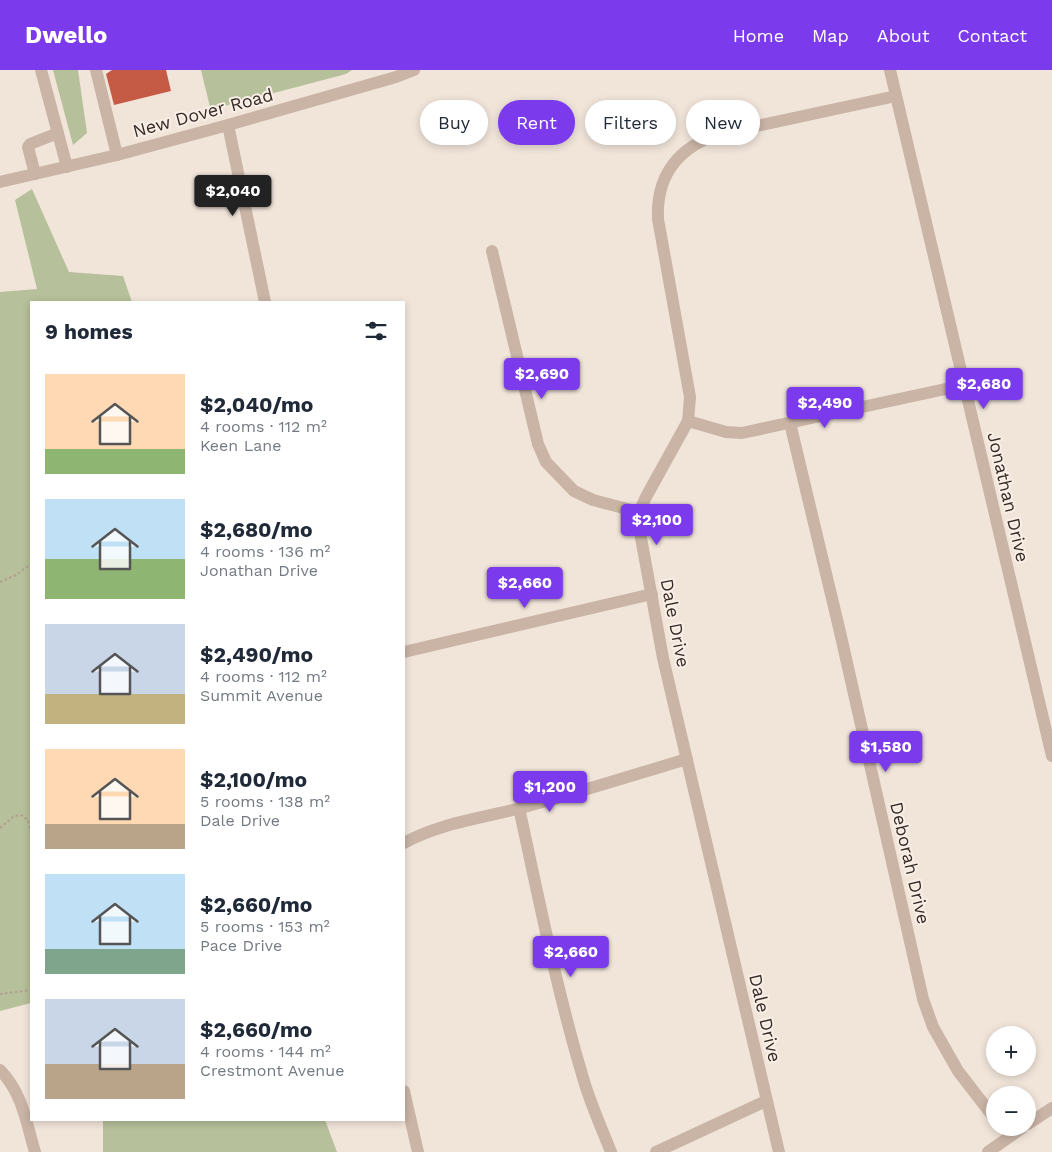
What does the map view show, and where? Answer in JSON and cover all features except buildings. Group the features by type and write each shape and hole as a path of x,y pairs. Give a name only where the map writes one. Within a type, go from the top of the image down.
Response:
{"street":[{"path":"41,70 67,167"},
{"path":"96,70 117,155"},
{"name":"New Dover Road","path":"0,182 117,155 228,125 396,77 414,70"},
{"name":"Jonathan Drive","path":"890,70 1052,756"},
{"path":"492,251 538,444 546,462 574,490 593,500 639,512 688,421 690,397 658,218 660,194 668,172 684,152 704,139 719,134 896,96"},
{"path":"228,125 265,301"},
{"path":"35,174 28,147 30,144 58,133"},
{"path":"688,421 734,433 742,433 964,385"},
{"name":"Deborah Drive","path":"790,423 923,999 933,1027 958,1071 986,1107"},
{"name":"Dale Drive","path":"639,512 639,527 663,658 779,1152"},
{"path":"405,652 652,594"},
{"path":"405,842 416,836 441,828 520,808 687,759"},
{"path":"520,808 548,942 577,1057 611,1152"},
{"path":"0,1070 19,1096 35,1152"},
{"path":"405,1095 418,1152"},
{"path":"656,1152 766,1101"},
{"path":"1036,1119 1052,1108"},
{"path":"988,1152 1002,1136"}],"path":[{"path":"0,582 16,575 30,565"},
{"path":"0,828 14,816 21,815 28,820 30,829"},
{"path":"0,994 30,990"}],"green space":[{"path":"53,70 78,70 87,133 73,145"},
{"path":"201,70 352,70 346,74 213,109 210,107"},
{"path":"32,189 69,272 123,276 132,301 30,301 30,1003 0,1011 0,292 37,289 15,200"},
{"path":"103,1121 325,1121 337,1152 103,1152"}]}
